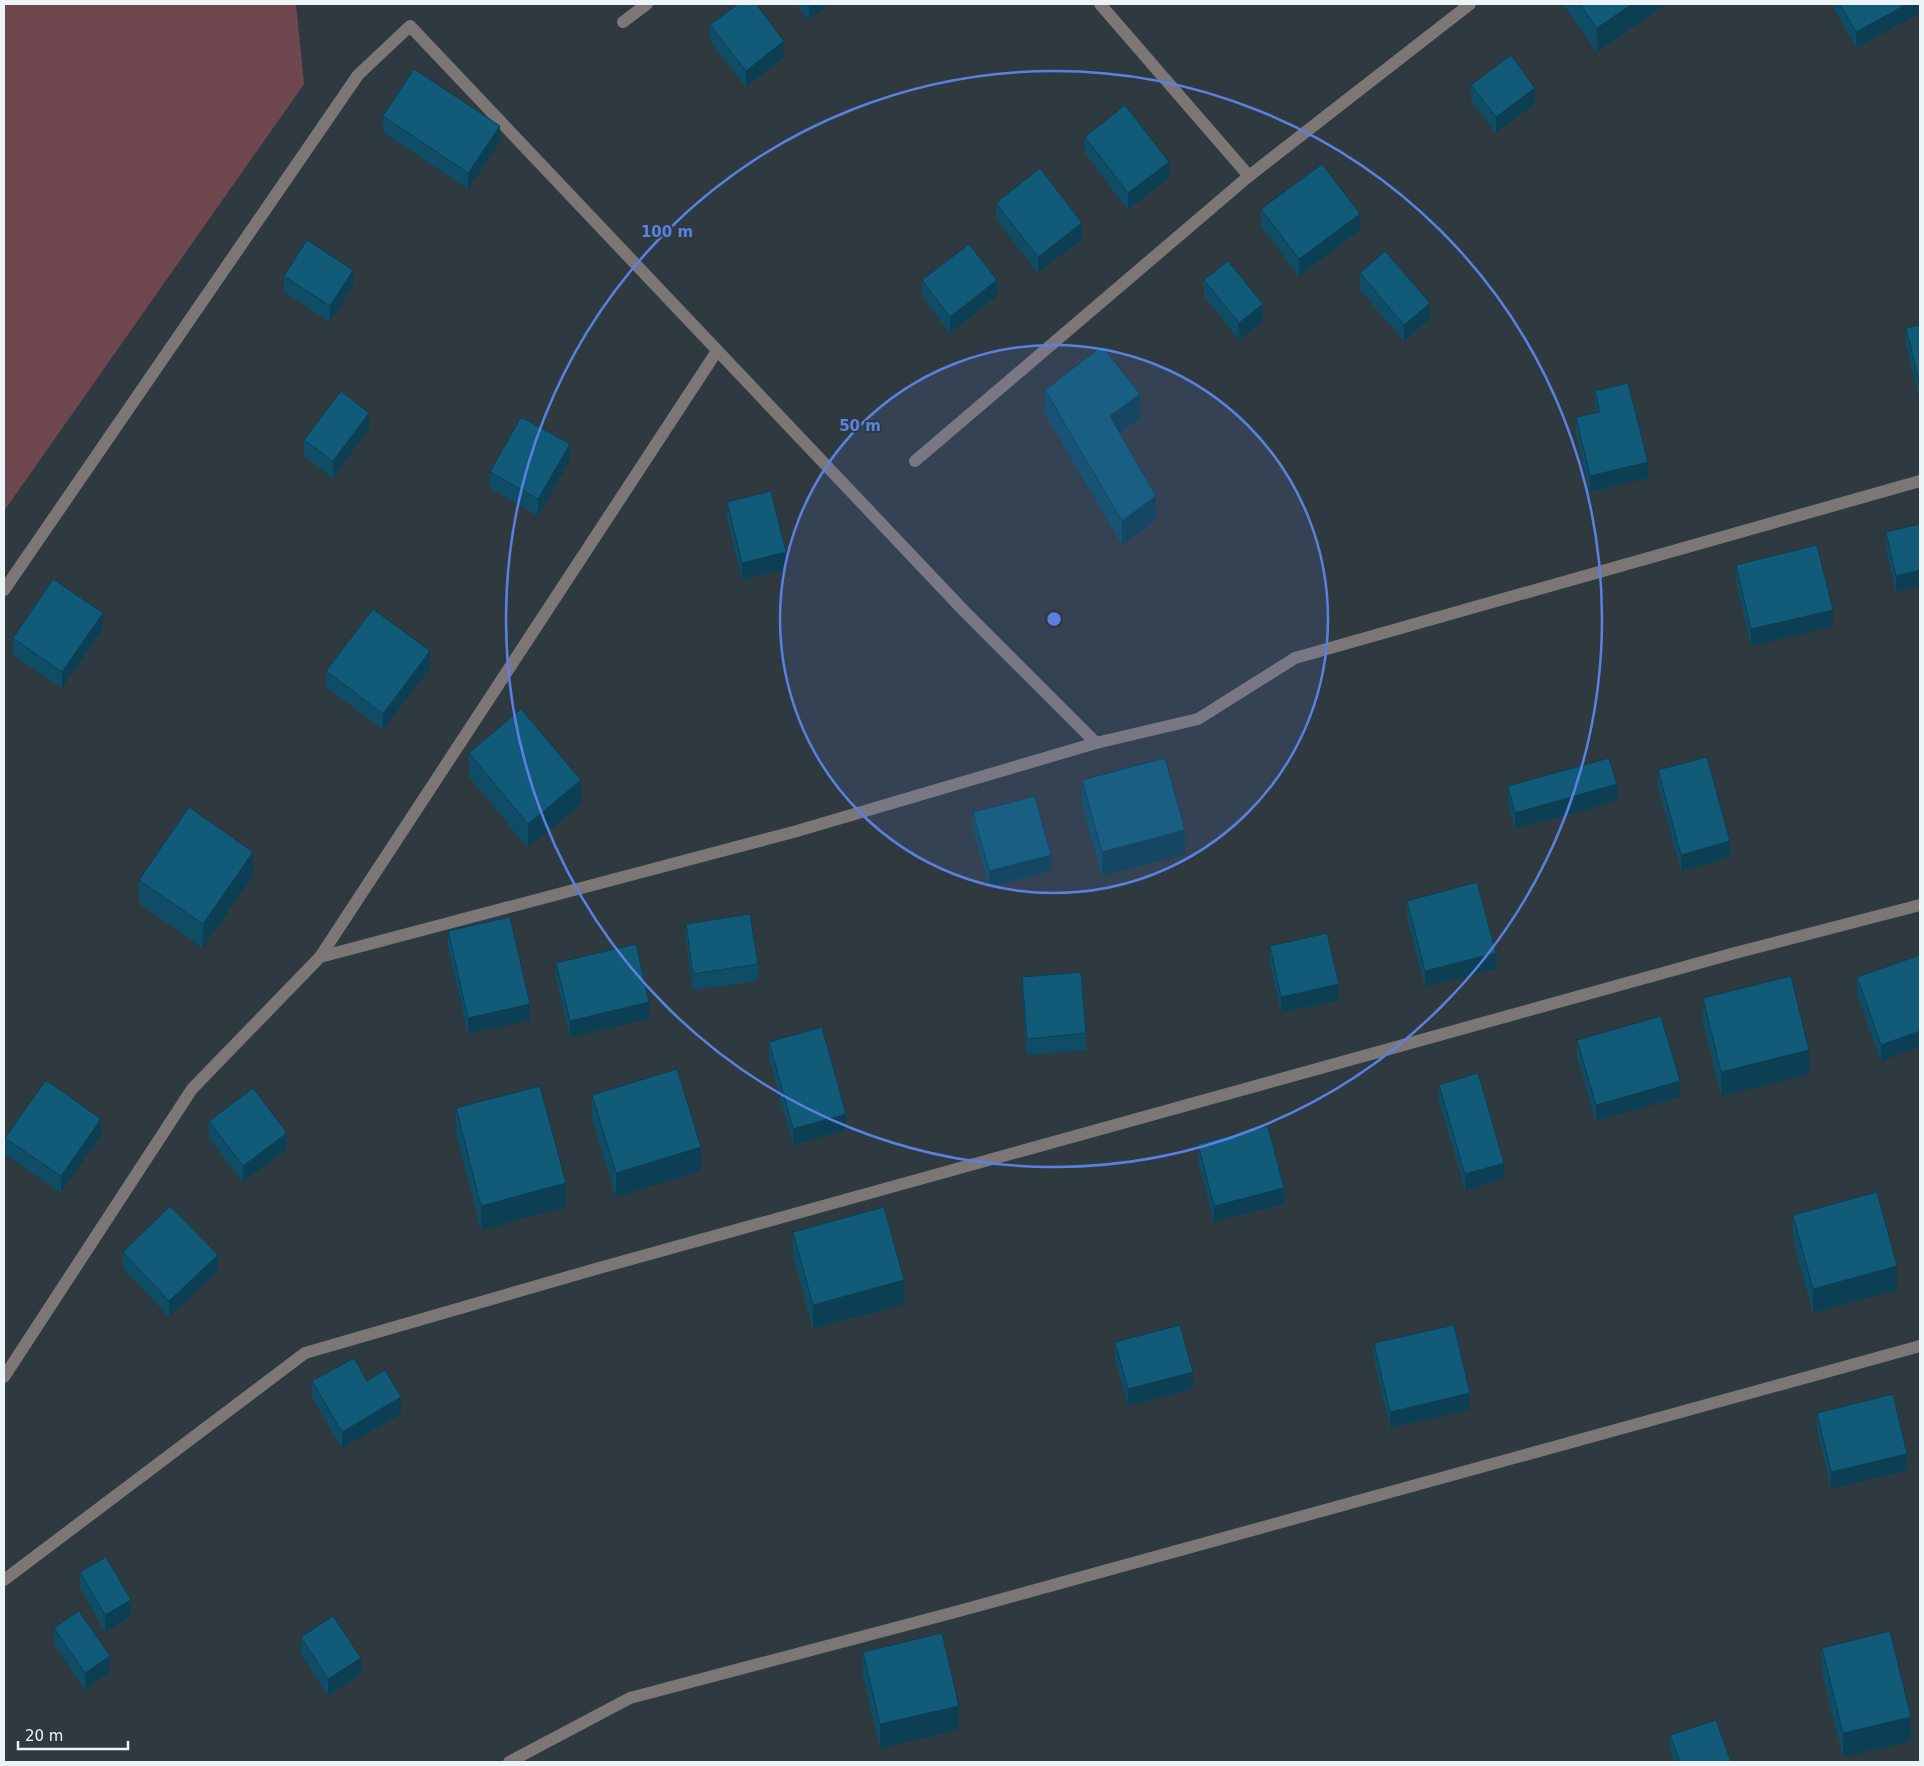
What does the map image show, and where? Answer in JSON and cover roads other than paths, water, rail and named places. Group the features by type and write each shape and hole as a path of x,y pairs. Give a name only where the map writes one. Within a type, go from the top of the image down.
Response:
{"street":[{"path":"623,22 647,4"},
{"path":"1100,4 1249,176"},
{"path":"915,461 1249,176 1470,4"},
{"path":"4,590 358,75 410,26 965,612 1096,743"},
{"path":"4,1377 192,1089 320,957 717,351"},
{"path":"320,957 797,831 1096,743 1198,719 1296,658 1920,481"},
{"path":"4,1580 305,1353 611,1265 1726,956 1920,905"},
{"path":"510,1762 630,1698 950,1614 1920,1346"}]}
